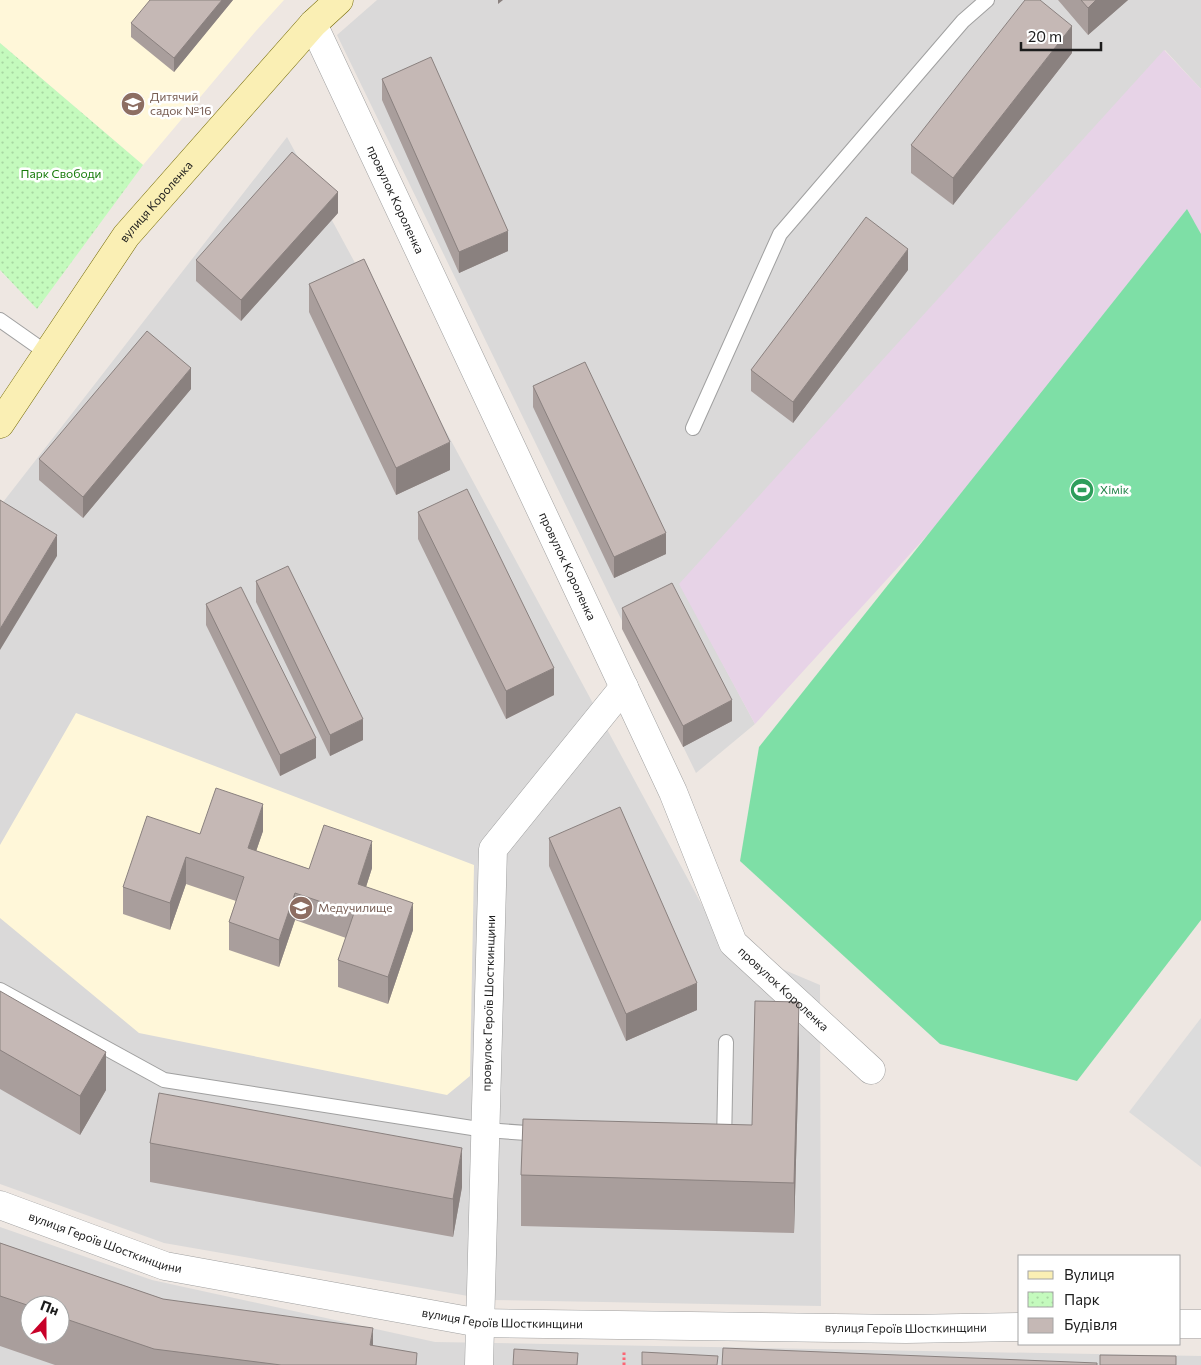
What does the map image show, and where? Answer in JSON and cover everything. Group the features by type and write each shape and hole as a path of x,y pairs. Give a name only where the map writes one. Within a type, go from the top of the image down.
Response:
{"main road":[{"name":"вулиця Короленка","path":"0,424 126,236 313,24 339,0"}],"street":[{"name":"провулок Короленка","path":"313,24 673,792 733,944 871,1070"},
{"name":"провулок Героїв Шосткинщини","path":"479,1365 493,849 624,687"},
{"name":"вулиця Героїв Шосткинщини","path":"0,1205 166,1266 480,1323 906,1329 1018,1327"},
{"path":"1181,1324 1201,1324"}],"lane":[{"path":"692,428 780,234 962,22 987,0"},
{"path":"0,320 47,353"},
{"path":"0,990 164,1080 485,1130 555,1135"},
{"path":"714,1146 724,1147 726,1042"}],"shaded area":[{"name":"Дитячий садок №16","path":"0,0 284,0 143,165 0,43"},
{"path":"377,0 1201,0 1201,89 1165,50 680,584 755,724 696,773 337,35"},
{"path":"1164,50 1201,89 1201,311 1089,358 755,724 679,584"},
{"path":"287,137 723,944 820,985 821,1306 491,1300 164,1243 0,1184 0,506"},
{"path":"76,713 474,865 470,1076 447,1095 139,1033 0,918 0,845"},
{"path":"1201,1018 1201,1167 1129,1112"},
{"path":"0,1227 152,1280 435,1342 1201,1356 1201,1365 0,1365"}],"green space":[{"name":"Парк Свободи","path":"0,43 143,165 37,309 0,270"},
{"name":"Хімік","path":"1187,209 1201,234 1201,920 1077,1081 940,1044 740,861 759,747"}],"building":[{"path":"150,0 222,0 174,58 131,23"},
{"path":"1025,0 1040,0 1072,26 953,178 911,145"},
{"path":"1081,0 1096,0 1088,8"},
{"path":"431,57 508,231 459,252 382,79"},
{"path":"292,152 338,192 241,300 196,260"},
{"path":"866,217 908,249 793,402 751,370"},
{"path":"364,259 450,442 396,468 309,284"},
{"path":"147,331 191,368 83,497 39,459"},
{"path":"585,362 666,533 614,557 533,386"},
{"path":"467,489 554,668 506,691 418,512"},
{"path":"0,500 57,535 0,629"},
{"path":"288,566 363,719 330,735 256,581"},
{"path":"672,583 732,700 683,726 622,608"},
{"path":"241,587 316,738 280,755 206,604"},
{"path":"216,788 263,804 248,848 309,869 324,825 372,841 358,884 413,903 388,977 338,960 354,913 295,893 279,940 229,922 244,877 186,857 170,903 123,887 147,816 200,834"},
{"path":"620,807 697,983 626,1014 549,838"},
{"path":"0,991 106,1052 80,1096 0,1050"},
{"path":"755,1001 799,1002 794,1183 521,1175 523,1119 752,1125"},
{"path":"159,1093 462,1148 453,1199 150,1143"},
{"path":"0,1243 163,1299 373,1328 370,1345 417,1353 416,1365 281,1365 154,1349 70,1320 70,1295 20,1295 20,1303 0,1296"},
{"path":"723,1348 1097,1363 1097,1365 722,1365"},
{"path":"514,1349 578,1353 577,1365 513,1365"},
{"path":"642,1352 718,1356 717,1365 642,1365"},
{"path":"1100,1355 1176,1356 1176,1365 1100,1365"}],"place":[{"name":"Дитячий садок №16","path":"133,104"},
{"name":"Хімік","path":"1082,490"},
{"name":"Медучилище","path":"301,908"}]}
